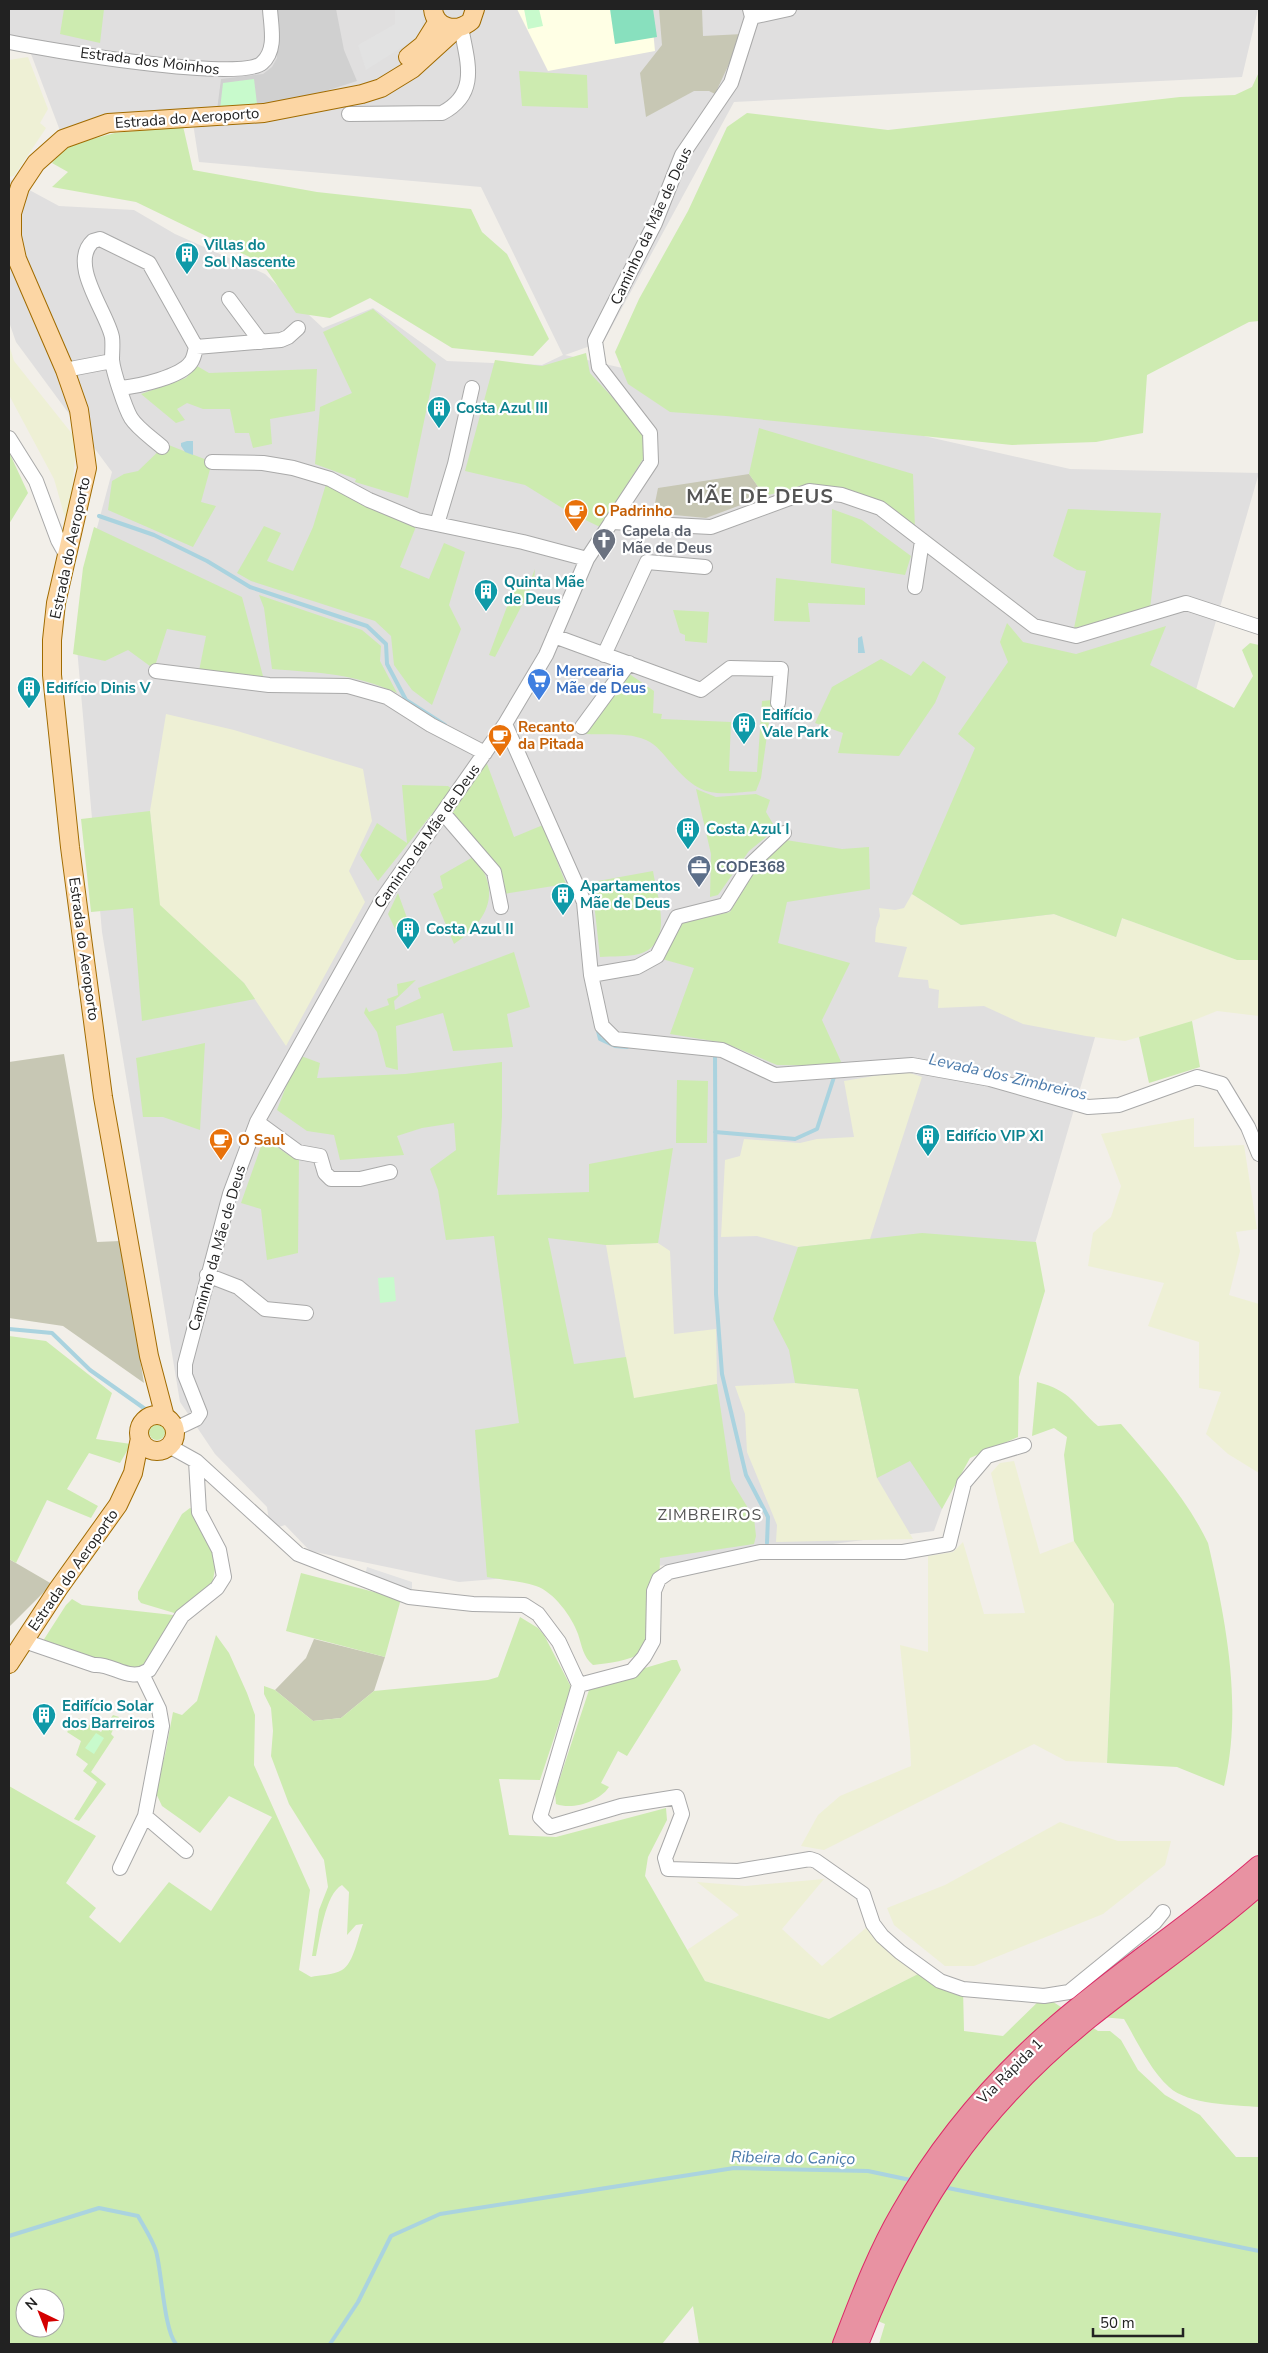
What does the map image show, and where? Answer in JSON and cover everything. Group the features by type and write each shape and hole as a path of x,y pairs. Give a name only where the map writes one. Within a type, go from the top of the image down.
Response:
{"highway":[{"name":"Via Rápida 1","path":"858,2344 888,2272 912,2224 954,2157 1005,2096 1040,2062 1084,2013 1259,1866"},
{"name":"Via Rápida 1","path":"843,2344 880,2252 900,2214 943,2147 994,2085 1029,2051 1259,1885"}],"main road":[{"name":"Estrada do Aeroporto","path":"163,1421 149,1356 103,1097 70,847 52,675 52,640 56,603 88,468 79,410 65,370 17,258 12,236 12,213 20,187 36,163 63,139 108,122 346,106 412,69 459,28 471,21 477,10"},
{"name":"Estrada do Aeroporto","path":"346,106 380,77 423,45 436,15"},
{"path":"436,15 446,27 459,28"},
{"path":"163,1421 174,1438 162,1448 145,1446 140,1438 140,1428 163,1421"},
{"name":"Estrada do Aeroporto","path":"9,1664 118,1505 133,1473 140,1438"},
{"name":"Estrada do Aeroporto","path":"133,1473 162,1448"}],"street":[{"name":"Estrada dos Moinhos","path":"9,42 194,69 246,70 261,65 270,54 272,40 270,9"},
{"path":"751,13 789,9"},
{"name":"Caminho da Mãe de Deus","path":"163,1421 196,1419 200,1413 185,1375 184,1364 230,1194 257,1122 383,898 444,814 505,724 546,655 587,559 651,462 650,433 599,367 595,340 656,223 682,155 730,83 751,13"},
{"path":"346,106 442,113 451,108 459,100 468,81 468,63 459,28"},
{"path":"121,388 135,387 182,371 192,361 196,346 149,263 100,239 88,245 86,252 87,274 92,294 110,332 112,361 121,388 131,418 162,447"},
{"path":"229,299 261,342"},
{"path":"196,346 261,342 288,337 298,328"},
{"path":"65,370 112,361"},
{"path":"437,524 455,464 472,388"},
{"path":"9,438 36,481 58,540 68,558"},
{"path":"212,462 262,463 293,468 330,479 369,500 418,520 523,542 587,559"},
{"path":"611,522 711,527 809,490 842,495 880,508 1034,626 1076,636 1186,603 1259,627"},
{"path":"915,587 922,540"},
{"path":"604,654 647,562 705,567"},
{"path":"554,636 702,690 730,668 780,669 778,703"},
{"path":"582,727 629,664"},
{"path":"156,671 269,684 348,686 387,697 431,725 485,753"},
{"path":"505,724 584,902 592,975 602,1026 615,1039 722,1050 775,1075 912,1065 990,1079 1088,1106 1119,1105 1197,1077 1222,1084 1248,1126 1259,1154"},
{"path":"444,814 494,872 502,907"},
{"path":"592,975 637,967 657,956 677,917 725,905 750,865 784,833"},
{"path":"257,1122 298,1152 320,1156 325,1173 331,1179 360,1179 390,1172"},
{"path":"207,1275 238,1287 265,1309 306,1313"},
{"path":"579,1685 632,1671 644,1657 653,1641 654,1591 660,1579 669,1572 760,1552 903,1552 949,1544 964,1483 987,1456 1024,1445"},
{"path":"162,1448 196,1461 298,1554 409,1597 473,1604 524,1605 538,1614 559,1642 579,1685 540,1817 550,1827 621,1806 677,1797 682,1814 665,1858 668,1869 738,1871 810,1859 816,1861 863,1894 873,1924 882,1936 924,1971 940,1981 964,1989 1044,1996 1069,1992 1148,1928 1163,1912"},
{"path":"24,1641 94,1665 103,1664 129,1675 142,1674 149,1670 182,1616 217,1588 224,1577 219,1550 200,1512 196,1461"},
{"path":"120,1868 145,1816 162,1726 159,1709 142,1674"},
{"path":"145,1816 186,1851"}],"shaded area":[{"path":"9,9 1258,9 1242,77 734,102 604,341 565,355 1070,469 1259,473 1025,1278 934,1531 668,1565 459,1582 310,1551 285,1525 276,1528 269,1521 267,1507 215,1454 180,1402 102,932 77,648 94,539 112,472 16,342 9,322 9,179 59,206 134,210 175,234 265,274 323,328 373,308 447,361 542,365 563,355 481,187 199,162 192,117 62,136 28,46 9,40"},
{"path":"274,9 336,9 344,50 357,81 288,103 217,110 221,79 263,74 272,67 277,58"},
{"path":"395,9 424,9 421,32 412,41 366,70 358,45 395,24"},
{"path":"517,9 651,9 655,51 548,71"},
{"path":"659,9 702,9 703,36 743,34 715,94 709,91 694,91 646,117 640,73 662,45"},
{"path":"28,57 48,109 40,123 46,128 14,176 9,177 9,60"},
{"path":"9,345 14,361 77,440 68,528 54,479 9,395"},
{"path":"749,474 765,496 706,518 653,513 658,488"},
{"path":"166,714 234,730 363,769 372,821 349,871 365,902 286,1046 244,983 159,905 150,811"},
{"path":"912,894 961,925 1054,914 1116,937 1122,918 1237,960 1259,960 1259,1016 1217,1011 1182,1025 1125,1041 1023,1024 984,1006 938,1008 939,990 929,988 928,980 898,977 907,947 875,942 876,928 880,916 879,908 895,910 904,908"},
{"path":"64,1054 97,1242 120,1241 144,1383 63,1326 9,1318 9,1062"},
{"path":"904,1071 922,1077 870,1239 798,1247 757,1236 721,1237 725,1160 740,1156 744,1139 800,1143 817,1139 854,1137 844,1081"},
{"path":"1194,1118 1194,1147 1244,1145 1257,1229 1236,1232 1240,1251 1229,1295 1259,1304 1259,1473 1228,1454 1206,1434 1221,1392 1199,1388 1199,1342 1148,1326 1164,1283 1088,1266 1093,1233 1111,1217 1121,1186 1101,1134"},
{"path":"658,1243 670,1251 674,1334 716,1329 717,1384 633,1399 606,1245"},
{"path":"795,1383 858,1389 877,1478 913,1539 776,1542 777,1525 747,1452 745,1414 735,1386"},
{"path":"1014,1461 1040,1554 1074,1541 1114,1604 1107,1763 1066,1761 1034,1744 824,1850 801,1846 818,1815 840,1796 911,1766 900,1645 928,1652 928,1556 953,1552 963,1542 984,1614 1025,1613 991,1473 1000,1463"},
{"path":"9,1559 52,1584 9,1627"},
{"path":"367,1567 412,1582 412,1590 365,1575"},
{"path":"314,1639 385,1657 374,1691 341,1718 313,1721 275,1690 306,1658"},
{"path":"1060,1822 1118,1841 1171,1841 1165,1865 1103,1914 974,1966 945,1966 894,1925 887,1908 945,1885"},
{"path":"824,1879 782,1929 822,1966 868,1926 888,1952 918,1974 829,2019 705,1981 687,1950 739,1915 697,1882 745,1886"}],"green space":[{"path":"64,9 104,9 100,43 60,34"},
{"path":"524,9 539,9 543,26 528,29"},
{"path":"610,9 653,9 657,37 615,44"},
{"path":"519,71 587,75 588,108 522,106"},
{"path":"1259,72 1259,321 1249,322 1147,375 1143,433 1096,442 1012,445 670,412 628,384 615,352 639,299 688,211 727,127 747,113 888,130 1180,97 1235,95 1252,87"},
{"path":"254,79 257,104 220,109 223,83"},
{"path":"183,126 193,170 317,192 471,209 482,232 507,254 549,339 533,356 452,348 370,298 330,318 296,313 262,263 136,202 52,187 68,172 52,163 65,146 115,133"},
{"path":"373,309 436,364 408,498 355,482 356,479 315,464 320,407 352,393 323,332"},
{"path":"586,353 590,373 644,435 643,459 600,527 567,511 525,485 465,471 495,360 542,366"},
{"path":"197,366 209,373 317,369 315,411 270,419 272,444 253,448 249,433 235,433 230,409 203,409 187,403 177,409 185,420 176,423 141,394 186,378"},
{"path":"759,428 913,474 915,529 839,489 808,484 765,496 749,474"},
{"path":"166,444 212,462 201,502 216,506 193,547 108,510 112,481 124,474 138,471"},
{"path":"9,452 28,493 9,524"},
{"path":"326,484 417,524 400,567 429,579 444,543 465,552 449,605 461,629 432,705 412,690 394,665 391,636 375,621 251,581 237,573 264,526 281,533 267,561 293,571 313,527"},
{"path":"832,509 862,520 911,556 905,575 831,563"},
{"path":"1068,509 1161,513 1150,609 1074,628 1086,571 1077,570 1053,556"},
{"path":"94,527 242,597 264,680 199,671 206,636 167,629 154,669 128,650 105,661 73,654 83,568"},
{"path":"535,569 534,582 495,657 489,655 515,585 526,591"},
{"path":"776,578 865,588 865,605 808,603 810,622 774,621"},
{"path":"259,595 362,630 381,646 380,661 397,693 366,681 336,675 272,669 264,608"},
{"path":"673,610 709,612 707,643 685,641 685,635 680,633"},
{"path":"1007,623 1023,642 1076,654 1166,626 1150,665 1234,708 1253,676 1242,650 1250,643 1259,645 1259,960 1237,960 1122,918 1116,937 1054,914 961,925 912,894 975,748 958,734 1008,662 1000,642"},
{"path":"881,659 911,676 923,661 946,677 935,703 899,756 838,753 843,733 815,723 832,687"},
{"path":"628,673 654,691 653,713 662,714 661,719 731,722 729,771 757,772 762,701 772,700 761,778 756,791 709,792 691,783 657,747 646,740 624,735 586,734"},
{"path":"486,761 514,837 543,825 566,884 504,894 500,868 451,813"},
{"path":"402,785 448,786 452,789 378,881 360,855 377,823 407,843"},
{"path":"696,789 716,797 756,794 770,800 766,812 776,829 749,851 718,895 710,897 711,854"},
{"path":"150,811 160,905 244,983 255,999 142,1021 133,908 91,912 81,819"},
{"path":"786,840 842,849 869,847 870,889 787,902 778,943 850,963 822,1020 843,1066 777,1065 725,1043 670,1034 694,968 662,959 683,923 730,912 756,869"},
{"path":"473,857 482,869 487,881 489,893 487,905 483,916 476,926 454,944 433,894 443,888 440,876"},
{"path":"653,871 661,919 657,940 650,949 639,954 600,957 594,903 587,883"},
{"path":"398,893 411,929 398,935 388,914"},
{"path":"514,952 530,1007 507,1014 513,1047 453,1051 443,1013 396,1026 398,1070 386,1067 377,1032 364,1013 366,1007 369,1012 389,1005 387,999 398,995 397,984 416,980 394,1001 395,1010 421,998 418,988"},
{"path":"1192,1021 1200,1067 1149,1083 1139,1037"},
{"path":"205,1043 200,1130 163,1117 143,1117 136,1058"},
{"path":"301,1056 320,1063 317,1078 405,1074 502,1062 502,1116 497,1195 589,1192 589,1164 673,1148 658,1243 606,1245 548,1238 574,1364 626,1357 634,1398 717,1384 731,1480 754,1518 756,1536 754,1544 660,1558 656,1623 649,1645 638,1655 619,1661 593,1665 585,1655 571,1620 556,1599 543,1589 530,1584 487,1577 475,1430 519,1423 494,1236 446,1240 438,1190 430,1169 456,1150 454,1123 422,1128 397,1136 404,1155 340,1160 334,1135 307,1131 277,1110 290,1076"},
{"path":"677,1080 708,1081 707,1143 676,1143"},
{"path":"264,1138 290,1156 299,1157 298,1253 267,1260 261,1209 241,1203"},
{"path":"922,1233 1036,1242 1045,1291 1019,1377 1018,1437 970,1458 942,1509 910,1461 877,1478 858,1389 795,1383 789,1350 773,1319 798,1247"},
{"path":"394,1277 396,1301 380,1303 378,1278"},
{"path":"9,1336 46,1341 112,1393 96,1439 131,1444 120,1463 89,1453 67,1489 98,1506 91,1518 47,1500 16,1563 9,1559"},
{"path":"1037,1382 1065,1394 1098,1426 1121,1424 1180,1496 1208,1543 1221,1603 1230,1664 1232,1726 1230,1756 1224,1786 1177,1767 1107,1763 1114,1604 1074,1541 1064,1455 1067,1437 1054,1428 1032,1436"},
{"path":"154,1424 160,1424 165,1429 163,1438 154,1440 149,1435 149,1429"},
{"path":"190,1508 195,1510 218,1554 212,1585 181,1615 141,1603 138,1599 138,1592 182,1514"},
{"path":"301,1573 401,1599 385,1657 286,1631"},
{"path":"72,1599 82,1605 182,1616 142,1674 41,1644 66,1605"},
{"path":"520,1617 538,1628 544,1635 571,1687 540,1780 499,1779 509,1835 556,1837 666,1808 667,1820 648,1857 645,1876 705,1981 829,2019 924,1971 963,1989 964,2031 1003,2036 1044,1996 1098,2031 1110,2031 1121,2040 1138,2070 1165,2095 1200,2115 1236,2157 1259,2157 1259,2344 879,2344 885,2324 847,2308 833,2344 699,2344 693,2306 662,2344 9,2344 9,1786 96,1836 66,1883 96,1908 89,1917 120,1943 169,1882 211,1911 272,1817 229,1796 200,1833 162,1806 154,1789 165,1755 173,1712 182,1715 197,1701 216,1635 229,1653 255,1715 254,1765 310,1890 299,1970 311,1977 331,1974 342,1970 350,1962 363,1924 356,1925 347,1935 349,1892 342,1885 331,1897 316,1956 312,1956 319,1910 328,1887 324,1860 289,1804 271,1756 273,1731 271,1708 264,1694 264,1686 275,1690 313,1721 341,1718 374,1691 488,1680 498,1677"},
{"path":"677,1660 681,1670 627,1756 618,1751 601,1783 609,1787 605,1792 592,1801 578,1805 563,1806 556,1804 555,1793 591,1684"},
{"path":"113,1715 119,1717 111,1734 114,1737 91,1772 106,1784 79,1821 74,1819 97,1782 83,1771 88,1764 76,1755 81,1741 67,1732 78,1718 101,1732"},
{"path":"96,1733 104,1738 94,1754 85,1748"},
{"path":"1259,1900 1259,2107 1199,2101 1177,2093 1162,2080 1144,2055 1124,2019 1101,2017"}],"water":[{"path":"193,441 193,455 185,452 181,446 181,443"},
{"path":"862,636 865,653 858,653 858,638"}],"waterway":[{"name":"Levada dos Zimbreiros","path":"99,516 154,535 207,561 250,587 367,626 386,644 387,664 406,700 445,725"},
{"name":"Levada dos Zimbreiros","path":"597,1027 600,1039 615,1046 627,1047"},
{"name":"Levada dos Zimbreiros","path":"713,1054 715,1054 716,1294 722,1374 746,1475 768,1517 767,1543"},
{"name":"Levada dos Zimbreiros","path":"715,1132 795,1139 817,1129 835,1074"},
{"name":"Levada dos Zimbreiros","path":"9,1329 52,1333 90,1370 155,1416"},
{"name":"Ribeira do Caniço","path":"330,2344 358,2302 391,2236 440,2214 734,2168 868,2171 915,2181"},
{"name":"Ribeira do Caniço","path":"943,2187 1259,2251"},
{"name":"Ribeira do Caniço","path":"9,2236 99,2208 138,2216 156,2251 166,2314 172,2337 176,2344"}],"place":[{"name":"Villas do Sol Nascente","path":"187,275"},
{"name":"Costa Azul III","path":"439,429"},
{"name":"O Padrinho","path":"576,532"},
{"name":"Capela da Mãe de Deus","path":"604,561"},
{"name":"Quinta Mãe de Deus","path":"486,612"},
{"name":"Mercearia Mãe de Deus","path":"539,701"},
{"name":"Edifício Dinis V","path":"29,709"},
{"name":"Edifício Vale Park","path":"744,745"},
{"name":"Recanto da Pitada","path":"500,757"},
{"name":"Costa Azul I","path":"688,850"},
{"name":"CODE368","path":"699,888"},
{"name":"Apartamentos Mãe de Deus","path":"563,916"},
{"name":"Costa Azul II","path":"408,950"},
{"name":"Edifício VIP XI","path":"928,1157"},
{"name":"O Saul","path":"221,1161"},
{"name":"Edifício Solar dos Barreiros","path":"44,1736"}],"district":[{"name":"MÃE DE DEUS","path":"760,496"},
{"name":"ZIMBREIROS","path":"710,1515"}]}
